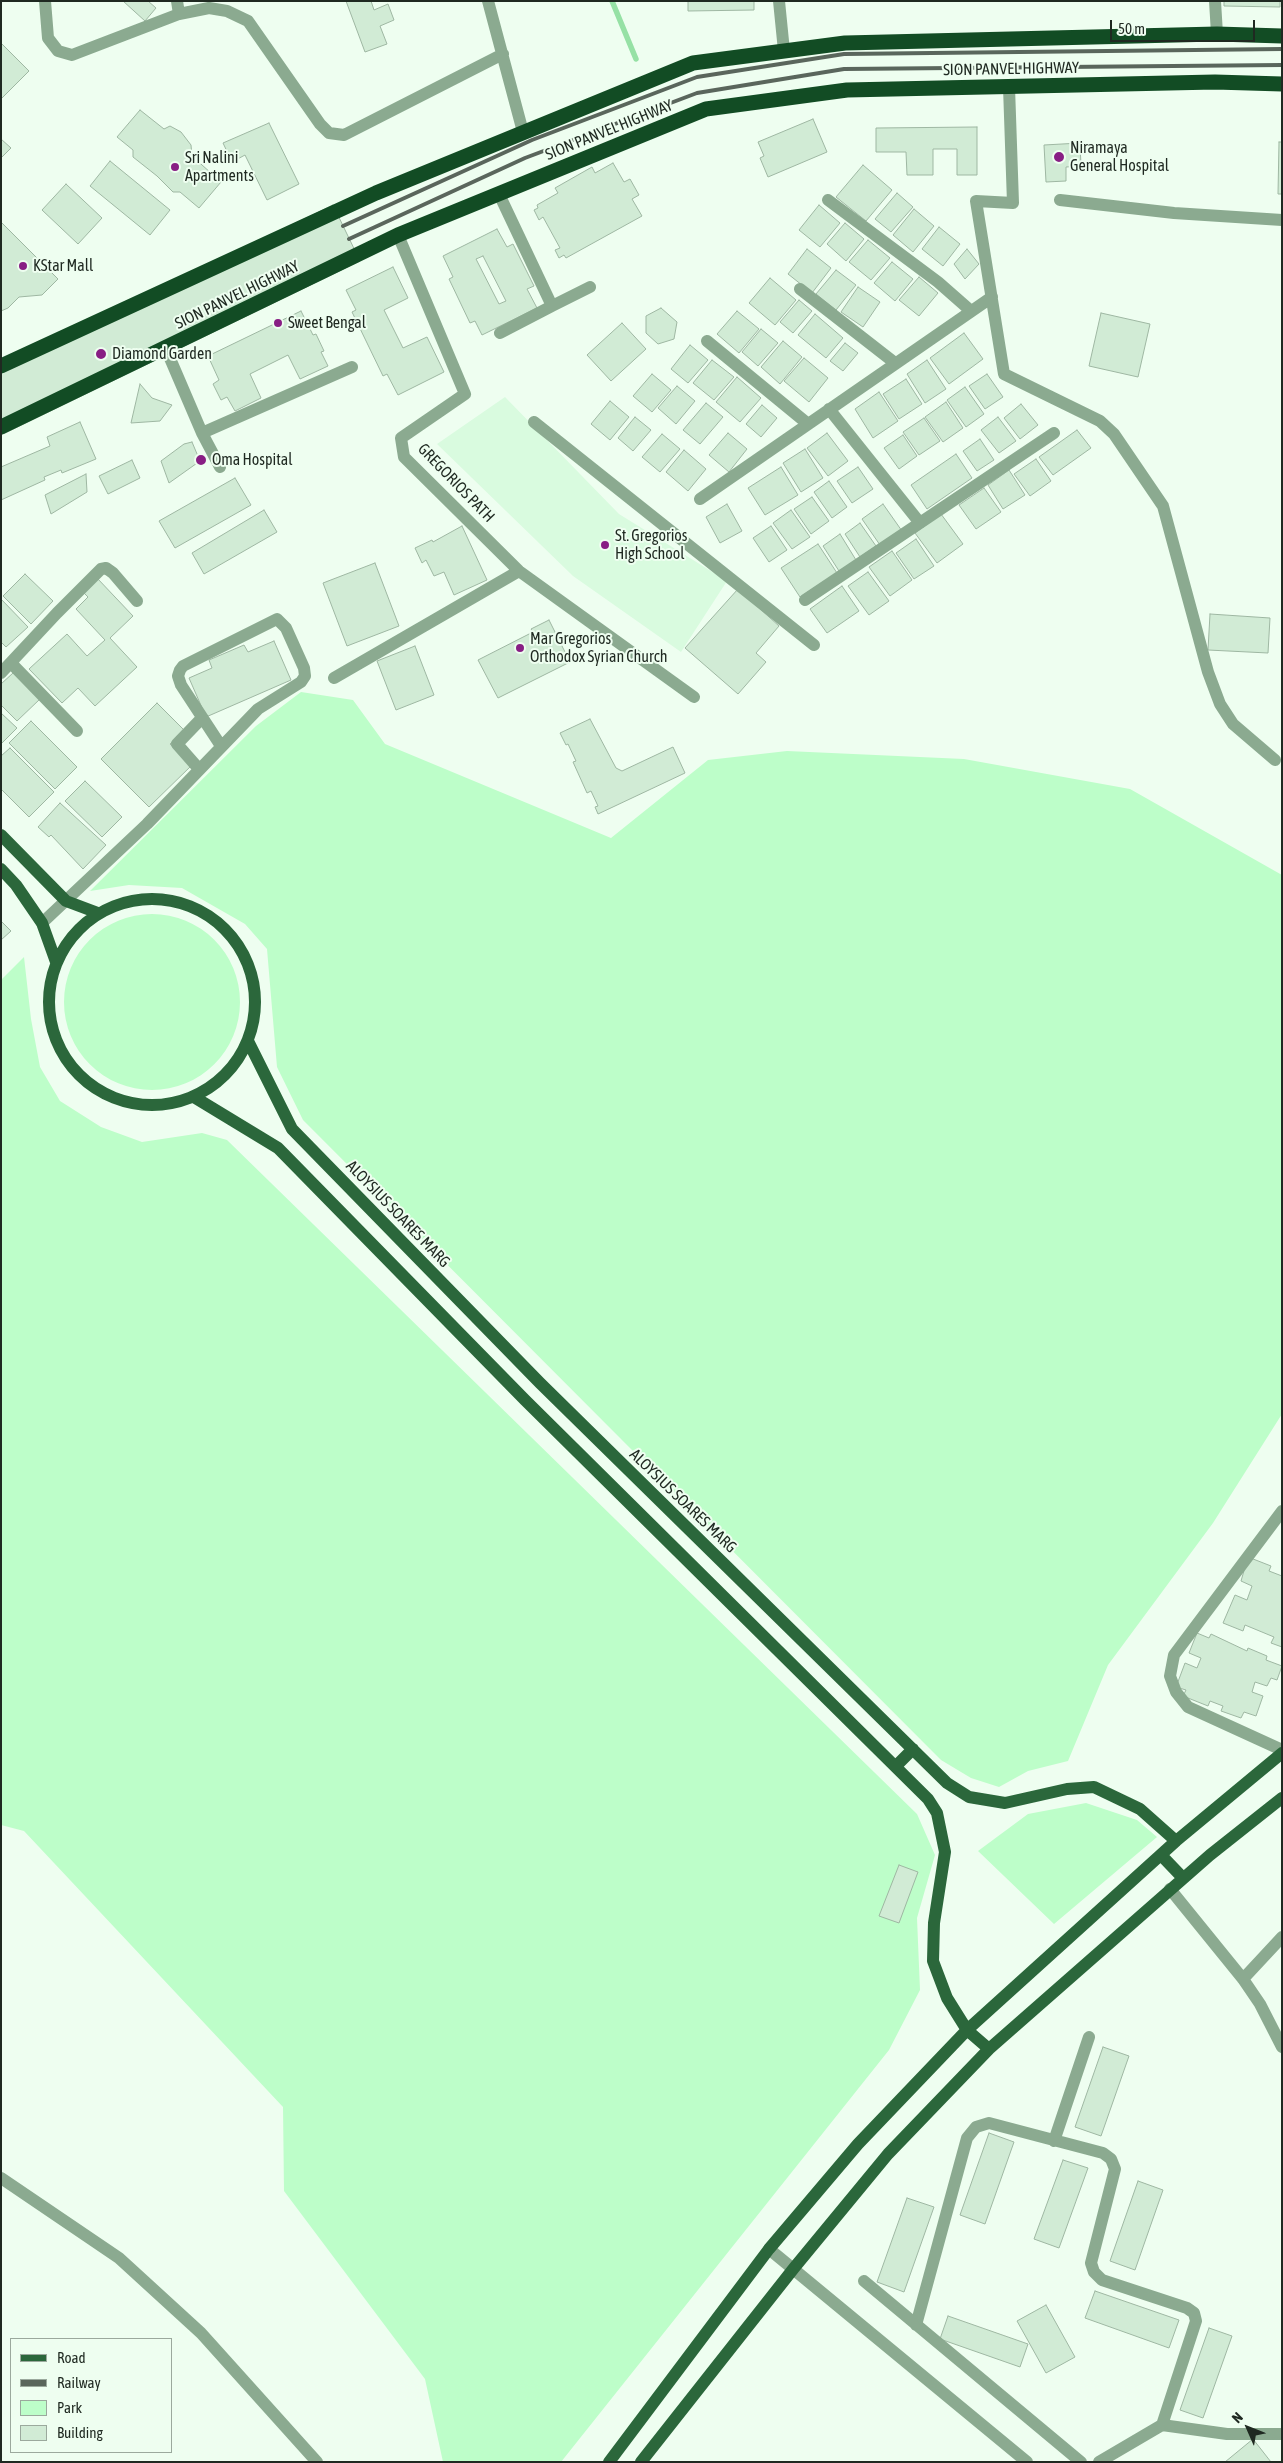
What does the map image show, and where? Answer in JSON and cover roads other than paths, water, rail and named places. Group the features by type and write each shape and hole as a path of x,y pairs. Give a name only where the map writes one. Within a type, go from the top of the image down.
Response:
{"highway":[{"name":"SION PANVEL HIGHWAY","path":"1,366 376,193 693,63 845,43 1217,34 1282,36"},
{"name":"SION PANVEL HIGHWAY","path":"1,427 166,349 398,235 706,110 847,90 1216,82 1282,84"}],"main road":[{"path":"3,841 66,901 98,913"},
{"path":"1,869 16,885 42,923 56,962"},
{"path":"161,898 192,906 220,923 241,948 253,977 256,1010 248,1041 235,1064 216,1084 194,1097 160,1106 124,1103 92,1088 67,1064 52,1032 48,997 56,962 73,934 98,913 128,901 161,898"},
{"name":"ALOYSIUS SOARES MARG","path":"248,1041 292,1129 540,1383 947,1783 969,1797 1005,1803 1067,1789 1094,1787 1140,1809 1176,1841"},
{"path":"194,1097 278,1148 525,1400 928,1799 937,1813 945,1852 934,1923 934,1961 947,1998 967,2030 990,2049"},
{"path":"525,1400 540,1383"},
{"path":"574,1448 590,1432"},
{"path":"624,1497 640,1481"},
{"path":"896,1766 913,1749"},
{"path":"609,2462 769,2248 858,2144 967,2030 1161,1854 1282,1751"},
{"path":"641,2462 794,2268 888,2154 990,2049 1182,1878 1282,1798"},
{"path":"1161,1854 1182,1878"}],"street":[{"path":"45,1 48,38 58,51 72,55 178,8 209,8 228,11 248,21 320,124 329,133 344,135 503,54"},
{"path":"488,1 522,132"},
{"path":"779,1 784,51"},
{"path":"1215,1 1217,34"},
{"path":"1009,87 1013,203 976,201 1004,374 1100,421 1114,434 1163,506 1208,672 1220,704 1233,724 1275,760"},
{"path":"499,194 552,306"},
{"path":"828,200 938,282 971,311"},
{"path":"1060,200 1174,213 1282,220"},
{"name":"GREGORIOS PATH","path":"398,235 466,394 401,438 404,457 519,571 694,697"},
{"path":"500,333 590,287"},
{"path":"800,289 895,364"},
{"path":"700,499 992,297"},
{"path":"707,341 808,424"},
{"path":"166,349 202,433 220,467"},
{"path":"202,433 352,367"},
{"path":"829,409 920,524"},
{"path":"534,422 814,645"},
{"path":"805,600 1054,433"},
{"path":"1,673 56,613 101,569 106,568 113,573 137,601"},
{"path":"334,678 519,571"},
{"path":"42,923 147,824 258,709 301,682 305,676 304,668 282,623 277,620 271,621 183,666 178,676 181,685 221,746"},
{"path":"11,663 77,731"},
{"path":"199,769 177,744 202,718"},
{"path":"1282,1510 1174,1655 1170,1676 1176,1692 1188,1707 1282,1751"},
{"path":"1170,1889 1260,2004 1282,2046"},
{"path":"1242,1979 1282,1938"},
{"path":"1054,2141 1089,2037"},
{"path":"916,2325 967,2138 976,2126 989,2123 1103,2153 1111,2159 1115,2169 1090,2263 1094,2272 1102,2280 1187,2308 1194,2313 1196,2321 1162,2425"},
{"path":"1,2178 119,2258 201,2332 317,2462"},
{"path":"769,2248 1027,2462"},
{"path":"864,2282 1081,2462"},
{"path":"1099,2462 1162,2425 1227,2434 1282,2434"}],"waterway":[{"path":"612,1 636,59"}],"railway":[{"path":"343,226 532,140 697,77 844,54 1282,49"},
{"path":"349,239 525,158 697,93 844,69 1282,65"}],"place":[{"name":"Niramaya General Hospital","path":"1059,157"},
{"name":"Sri Nalini Apartments","path":"175,167"},
{"name":"KStar Mall","path":"23,266"},
{"name":"Sweet Bengal","path":"278,323"},
{"name":"Diamond Garden","path":"101,354"},
{"name":"Oma Hospital","path":"201,460"},
{"name":"St. Gregorios High School","path":"605,545"},
{"name":"Mar Gregorios Orthodox Syrian Church","path":"520,648"}]}
